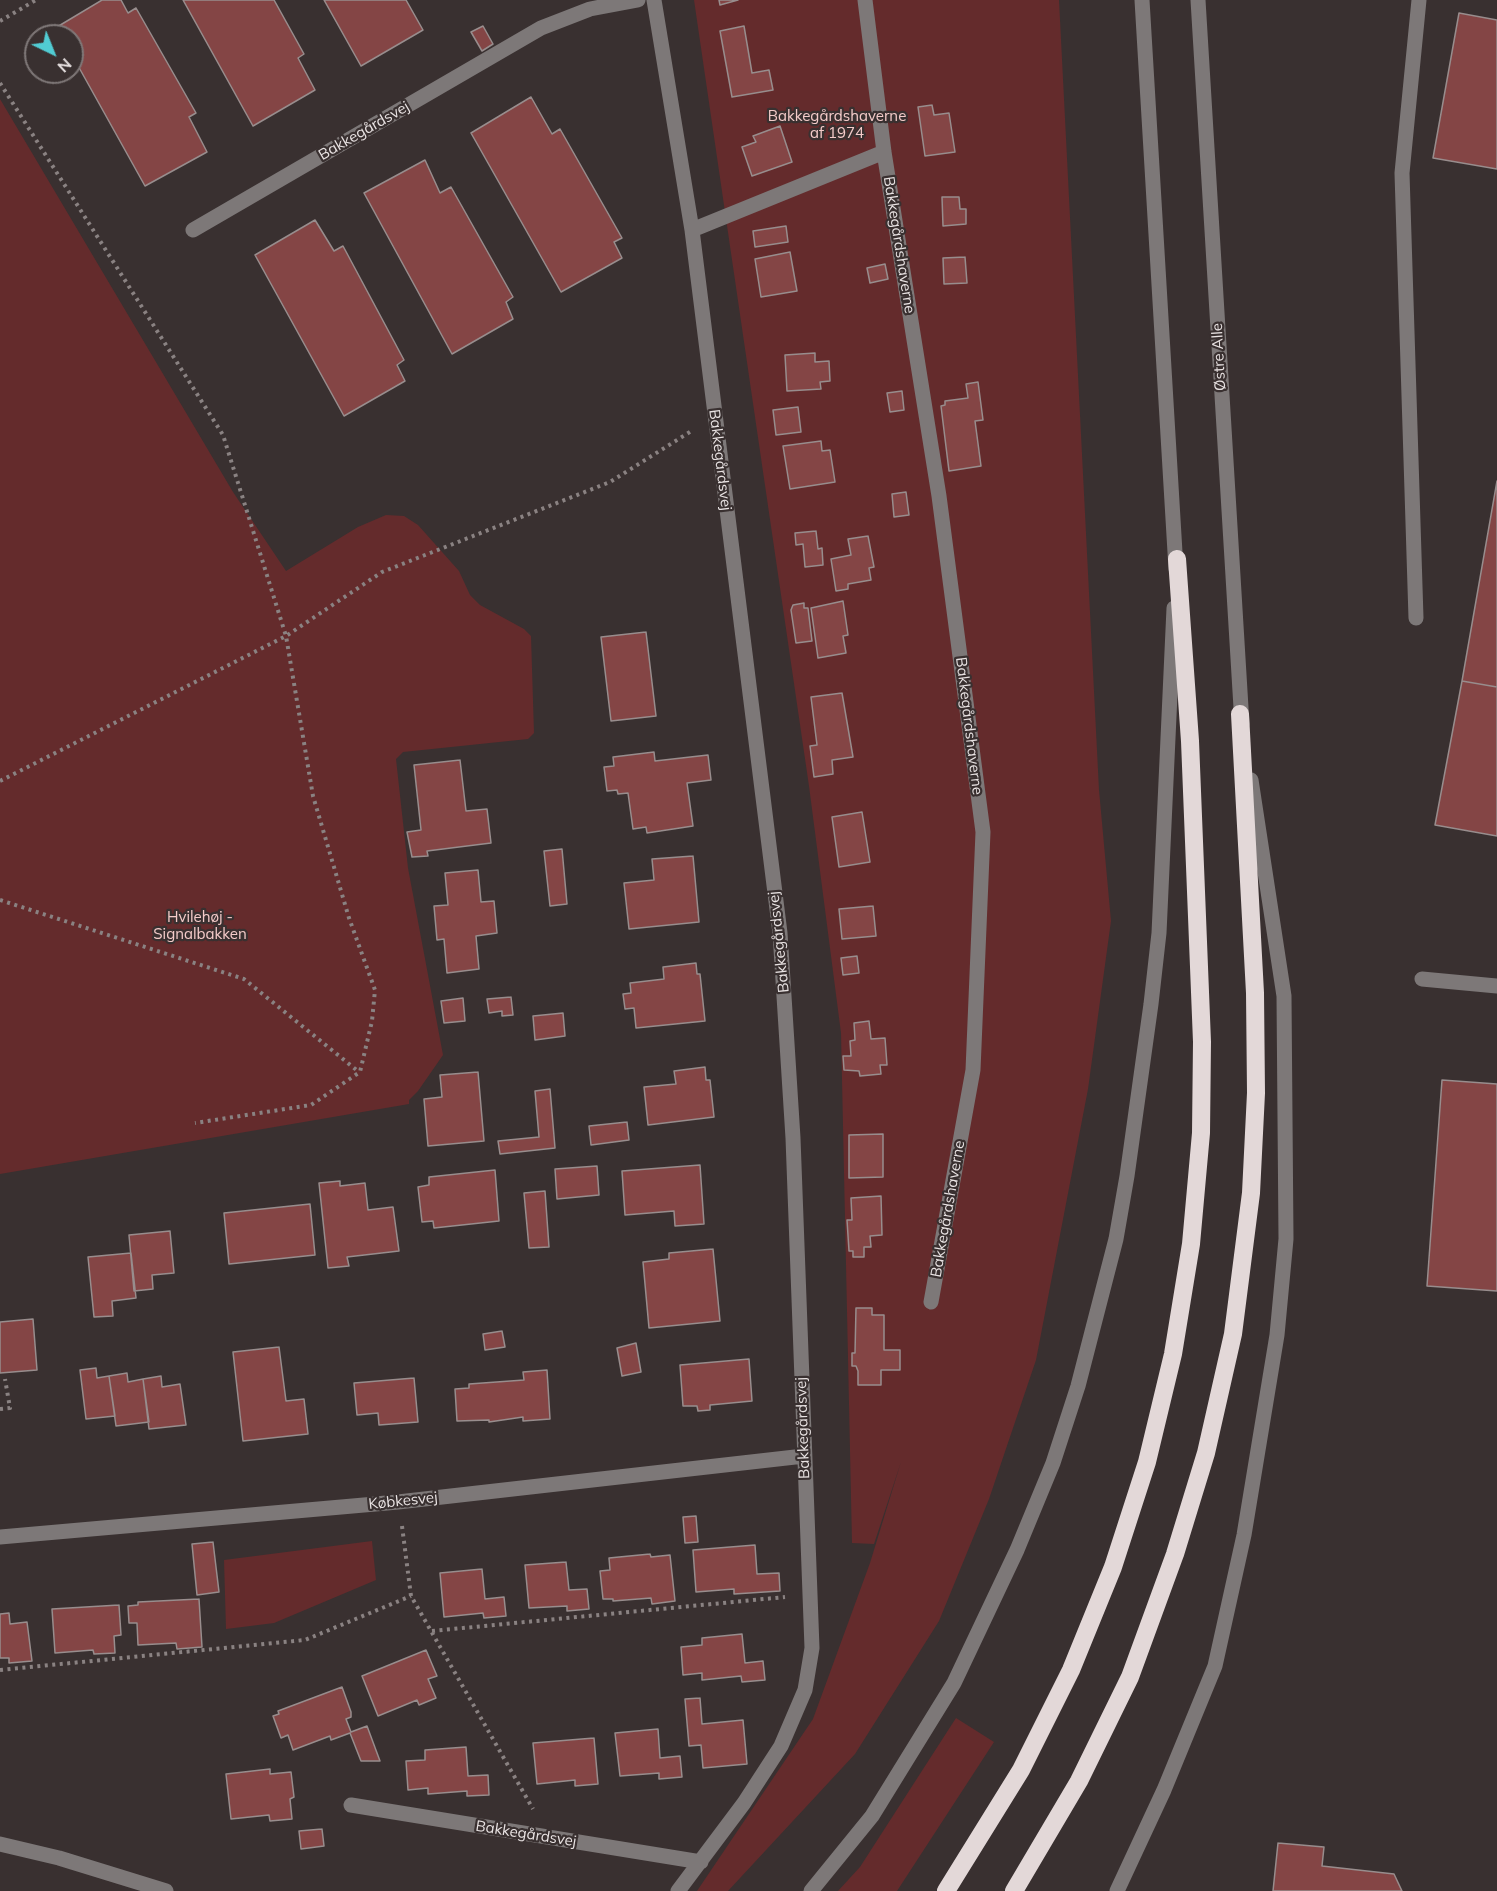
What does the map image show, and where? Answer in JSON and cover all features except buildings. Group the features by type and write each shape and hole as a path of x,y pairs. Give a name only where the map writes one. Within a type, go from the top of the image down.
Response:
{"highway":[{"path":"946,1891 1021,1770 1071,1670 1113,1567 1143,1472 1175,1343 1191,1244 1201,1133 1202,1042 1190,741 1177,559"},
{"path":"1014,1891 1079,1781 1130,1677 1175,1554 1206,1453 1233,1334 1251,1193 1256,1093 1256,993 1240,714"}],"street":[{"name":"Bakkegårdsvej","path":"193,230 541,28 590,9 638,0"},
{"name":"Bakkegårdsvej","path":"654,0 692,230 780,933 793,1138 812,1648 805,1690 781,1746 744,1803 678,1891"},
{"name":"Bakkegårdshaverne","path":"865,0 884,152 939,496 983,832 973,1070 931,1302"},
{"path":"811,1891 872,1816 954,1683 1017,1550 1053,1463 1078,1386 1116,1239 1127,1176 1159,933 1163,805 1177,559 1142,0"},
{"name":"Østre Alle","path":"1117,1891 1164,1790 1215,1666 1244,1535 1277,1335 1286,1239 1284,996 1240,714 1197,0"},
{"path":"1416,618 1402,173 1419,0"},
{"path":"692,230 884,152"},
{"path":"1422,979 1497,986"},
{"name":"Købkesvej","path":"0,1537 398,1502 804,1456"},
{"name":"Bakkegårdsvej","path":"351,1805 701,1862"},
{"path":"0,1844 59,1857 166,1891"}],"path":[{"path":"0,21 36,0"},
{"path":"0,83 224,435 286,636 313,796 350,918 375,990 372,1021 360,1072 311,1105 195,1123"},
{"path":"0,781 286,636 382,572 610,482 715,417"},
{"path":"0,900 244,979 360,1072"},
{"path":"0,1409 10,1408 5,1379"},
{"path":"398,1502 411,1596 549,1838"},
{"path":"432,1631 810,1594"},
{"path":"0,1670 305,1640 411,1596"}],"green space":[{"name":"Bakkegårdshaverne af 1974","path":"694,0 1059,0 1099,790 1111,921 1088,1089 1036,1360 989,1499 939,1621 855,1754 728,1891 697,1891 813,1719 870,1563 901,1462 874,1544 852,1543 841,1033 809,786"},
{"name":"Hvilehøj - Signalbakken","path":"0,99 233,492 286,571 358,527 386,515 404,516 418,525 459,571 470,595 480,605 524,629 531,636 534,733 528,739 403,752 396,759 408,868 443,1055 409,1100 409,1104 0,1174"},
{"path":"372,1541 376,1580 274,1623 226,1629 224,1560"},
{"path":"956,1718 994,1742 897,1891 838,1891 860,1867"}]}
